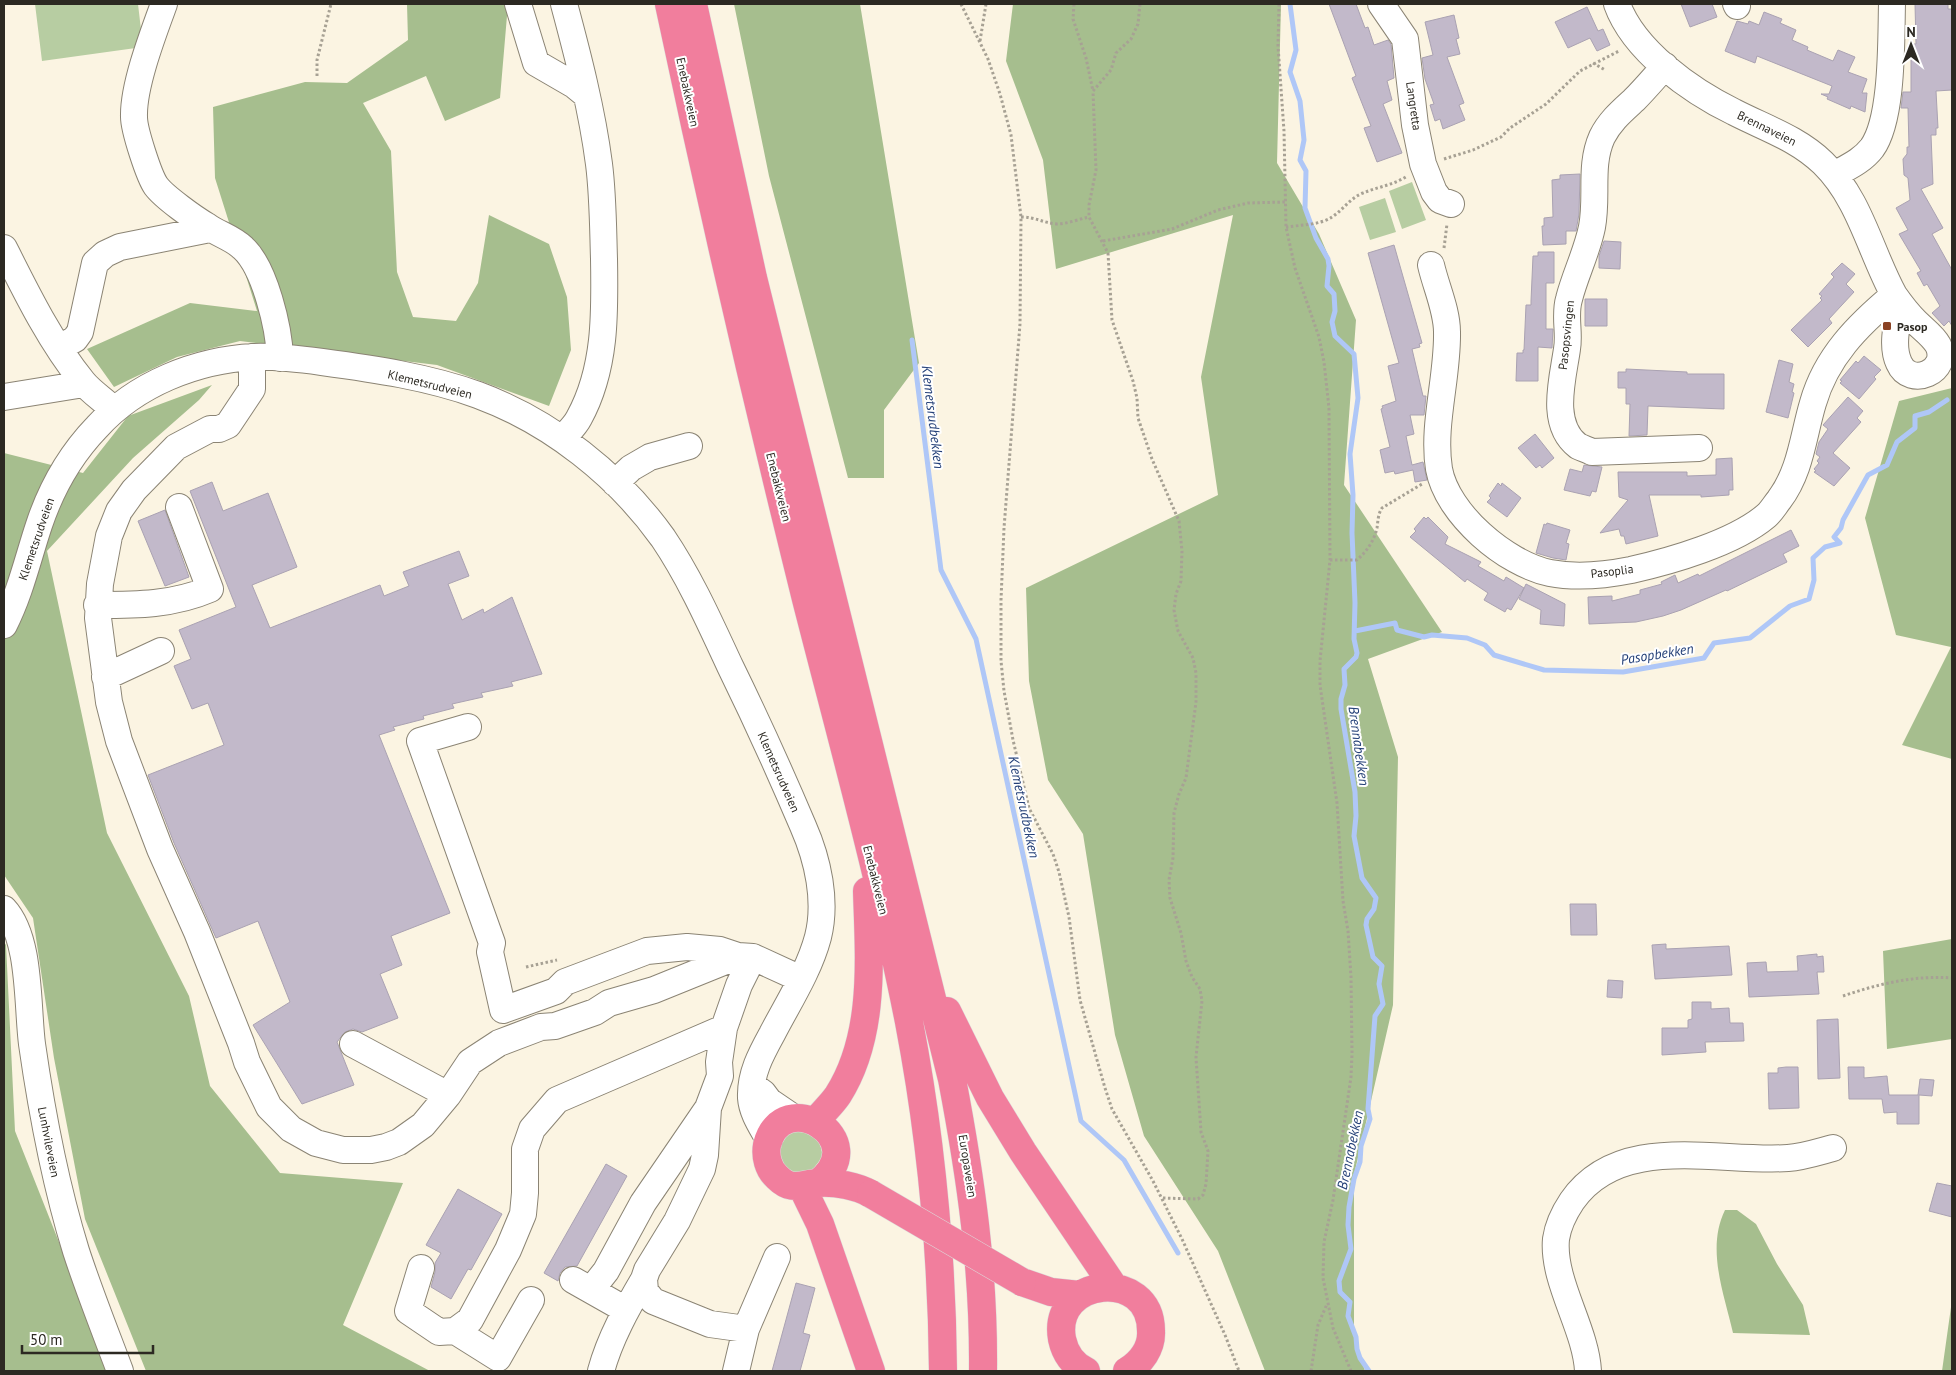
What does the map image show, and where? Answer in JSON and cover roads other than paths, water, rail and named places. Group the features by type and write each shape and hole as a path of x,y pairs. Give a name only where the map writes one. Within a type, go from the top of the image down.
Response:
{"highway":[{"name":"Enebakkveien","path":"669,4 738,317 898,968 928,1145 941,1294 943,1363"},
{"name":"Enebakkveien","path":"693,4 753,278 924,964"},
{"path":"866,837 869,968 862,1030 853,1061 841,1089 831,1104 805,1120 783,1123 774,1130 766,1149 770,1168 783,1182 848,1186 868,1192 1024,1283 1051,1292 1080,1295"},
{"path":"924,964 990,1098 1023,1152 1114,1287"},
{"name":"Europaveien","path":"924,964 952,1079 970,1178 978,1241 983,1358"},
{"path":"805,1120 830,1133 836,1150 868,1192"},
{"path":"810,1185 826,1177 832,1169 836,1150"},
{"path":"810,1185 820,1224 871,1371"},
{"path":"1024,1283 1061,1330"},
{"path":"1086,1371 1074,1362 1066,1352 1061,1330 1063,1318 1068,1307 1080,1295 1094,1288 1114,1287 1125,1290 1139,1300 1148,1314 1151,1324 1150,1341 1146,1352 1137,1364 1127,1371"}],"street":[{"path":"164,4 137,89 134,118 143,152 156,186 191,217 238,244 251,257 262,279 279,336 280,358"},
{"path":"518,4 536,63 574,85 585,94"},
{"path":"562,439 578,420 596,375 603,339 604,282 602,194 598,162 585,94 564,4"},
{"name":"Langretta","path":"1381,4 1405,39 1415,125 1424,166 1434,192 1440,200 1451,204"},
{"name":"Brennaveien","path":"1617,4 1634,34 1665,66 1686,84 1737,114 1782,134 1805,148 1834,174 1857,212 1897,300"},
{"path":"1834,174 1855,164 1866,155 1876,141 1886,103 1892,4"},
{"name":"Pasopsvingen","path":"1665,66 1615,118 1598,146 1594,160 1595,205 1593,226 1568,300 1566,313 1567,348 1559,401 1569,436 1578,446 1592,452 1699,448"},
{"path":"59,348 75,339 80,332 96,263 106,254 120,247 210,229"},
{"path":"4,248 38,315 59,348 84,384 114,410"},
{"name":"Pasoplia","path":"1431,266 1447,330 1446,364 1438,446 1439,468 1445,489 1464,518 1490,541 1527,565 1548,573 1560,574 1614,573 1658,563 1726,540 1768,515 1785,492 1793,477 1813,400 1826,368 1844,343 1877,309 1897,300"},
{"path":"252,357 252,389 246,400 237,409 235,417 228,425 220,429 210,429 176,447 134,490 119,511 109,536 97,605 109,702 119,741 153,832 197,932 247,1062 269,1108 290,1129 316,1143 343,1150 371,1150 399,1142 423,1125 448,1095 470,1062 499,1043 541,1027 555,1026 595,1012 608,1003 654,990 746,957"},
{"name":"Klemetsrudveien","path":"4,625 12,609 50,496 81,446 96,427 114,410 140,392 185,371 216,362 252,357 280,358 357,367 446,386 479,396 506,408 562,439 585,455 637,506 662,537 685,574 761,730 807,836 817,867 822,910 817,941 801,979 758,1060 753,1074 751,1097 753,1109 769,1140"},
{"path":"4,397 84,384"},
{"path":"615,483 631,468 650,457 689,446"},
{"path":"97,605 167,602 180,600 210,589 179,508"},
{"path":"105,677 161,651"},
{"path":"468,727 420,741 492,943 490,952 503,1010"},
{"name":"Lunhvileveien","path":"4,909 13,921 22,943 37,1080 58,1187 76,1252 120,1371"},
{"path":"489,1049 495,1024 503,1010 556,992 565,982 647,951 687,947 720,950 746,957 801,979"},
{"path":"626,1310 582,1285 606,1271 643,1203 708,1108 720,1076 719,1062 724,1028 739,985 746,957"},
{"path":"421,1268 408,1311 435,1331 455,1331 470,1320 504,1257 523,1214 525,1193 524,1149 532,1129 538,1122 558,1100 724,1028"},
{"path":"354,1044 448,1095"},
{"path":"752,1085 763,1093 769,1101 805,1120"},
{"path":"601,1371 605,1356 626,1310 644,1279 647,1270 677,1221 702,1169 706,1155 708,1108"},
{"path":"1588,1371 1580,1337 1560,1272 1556,1241 1563,1214 1580,1190 1590,1180 1617,1166 1669,1155 1789,1158 1833,1148"},
{"path":"736,1371 746,1329 777,1257"},
{"path":"644,1279 645,1291 653,1301 710,1324 746,1329"},
{"path":"455,1331 498,1358 531,1300"}],"waterway":[{"name":"Brennabekken","path":"1290,4 1296,50 1290,72 1300,101 1304,140 1300,160 1306,171 1305,208 1316,238 1328,259 1327,286 1334,294 1335,311 1332,322 1335,336 1354,354 1358,398 1350,454 1353,495 1354,639 1357,653 1356,657 1344,669 1345,685 1341,699 1341,709 1355,792 1356,816 1354,836 1362,878 1376,898 1374,909 1367,919 1366,925 1373,957 1382,966 1379,984 1383,1004 1375,1016 1368,1109 1370,1119 1361,1146 1360,1162 1354,1179 1349,1207 1348,1225 1351,1249 1339,1281 1340,1292 1350,1302 1348,1316 1356,1337 1357,1349 1360,1358 1369,1371"},
{"name":"Klemetsrudbekken","path":"912,340 941,570 976,639 1081,1121 1124,1160 1178,1253"},
{"name":"Pasopbekken","path":"1355,631 1395,623 1397,630 1424,637 1432,635 1467,638 1485,645 1494,655 1544,670 1623,672 1704,658 1714,643 1750,638 1790,606 1809,599 1814,580 1813,558 1825,547 1840,543 1834,537 1841,528 1843,520 1868,475 1887,465 1897,442 1915,428 1915,416 1929,412 1947,400"}],"place":[{"name":"Pasop","path":"1887,326"}]}
